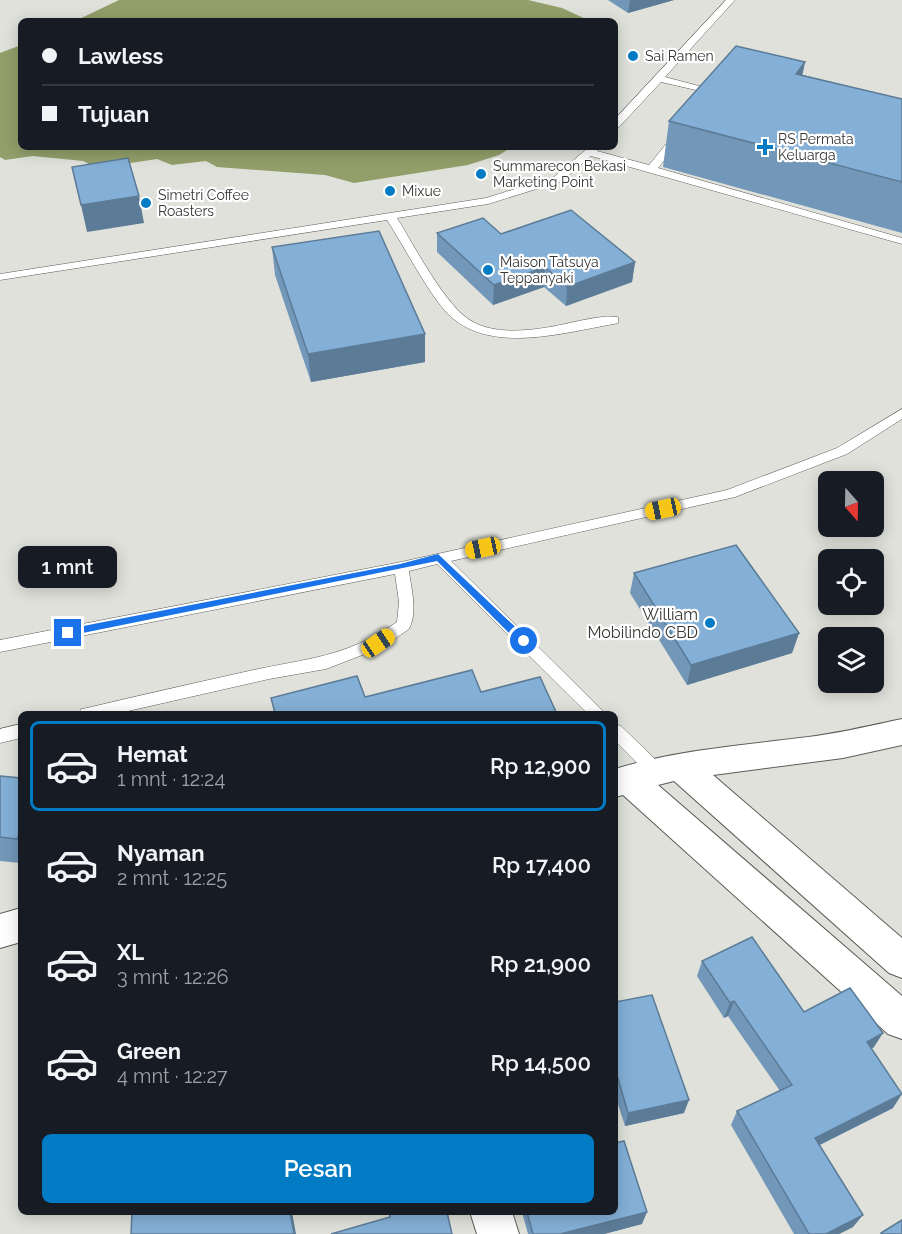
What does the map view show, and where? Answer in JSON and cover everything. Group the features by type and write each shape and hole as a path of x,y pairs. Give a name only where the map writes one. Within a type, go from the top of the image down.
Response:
{"street":[{"path":"645,775 737,756 842,745 902,732"},
{"path":"645,775 902,961"},
{"path":"645,775 902,1021"},
{"path":"0,931 18,927"},
{"path":"492,1215 498,1234"}],"lane":[{"path":"618,122 731,0"},
{"path":"658,78 715,92 708,101"},
{"path":"651,169 687,126"},
{"path":"0,277 488,201 558,179 592,150 902,241"},
{"path":"391,217 446,306 467,324 483,330 513,334 537,333 614,320"},
{"path":"0,646 400,567 730,494 842,451 902,413"},
{"path":"438,558 595,711"},
{"path":"100,711 269,673 326,663 378,643 404,625 406,602 400,567"},
{"path":"0,736 18,732"},
{"path":"618,735 645,775"}],"shaded area":[{"path":"119,0 528,0 562,8 584,18 81,18"},
{"path":"18,46 18,150 507,150 468,165 354,183 325,175 217,167 206,161 172,165 157,159 97,168 83,161 33,156 5,160 0,157 0,53"}],"building":[{"path":"736,46 805,62 796,74 902,99 902,182 669,121"},
{"path":"128,158 139,196 81,205 72,167"},
{"path":"571,210 635,262 567,287 545,267 494,285 437,233 483,218 501,234"},
{"path":"379,231 425,334 308,354 272,247"},
{"name":"William Mobilindo CBD","path":"736,545 799,633 691,665 634,573"},
{"path":"472,670 481,692 540,677 556,711 274,711 271,698 357,676 365,697"},
{"path":"0,776 18,778 18,836 17,839 0,837"},
{"path":"752,937 804,1012 850,988 883,1033 867,1042 902,1094 815,1138 863,1215 826,1234 809,1234 737,1111 792,1085 734,1001 730,1003 702,961"},
{"path":"652,995 689,1100 628,1113 618,1078 618,1001"},
{"path":"624,1141 647,1212 560,1234 533,1234 528,1215 618,1215 618,1142"},
{"path":"132,1215 291,1215 294,1234 131,1234"},
{"path":"390,1215 448,1215 452,1234 331,1234 390,1217"},
{"path":"902,1220 902,1234 881,1234 881,1233"}],"place":[{"name":"Sai Ramen","path":"633,56"},
{"name":"RS Permata Keluarga","path":"765,147"},
{"name":"Summarecon Bekasi Marketing Point","path":"481,174"},
{"name":"Mixue","path":"390,191"},
{"name":"Simetri Coffee Roasters","path":"146,203"},
{"name":"Maison Tatsuya Teppanyaki","path":"488,270"},
{"name":"William Mobilindo CBD","path":"710,623"}],"route":[{"path":"68,633 438,558 524,641"}]}
